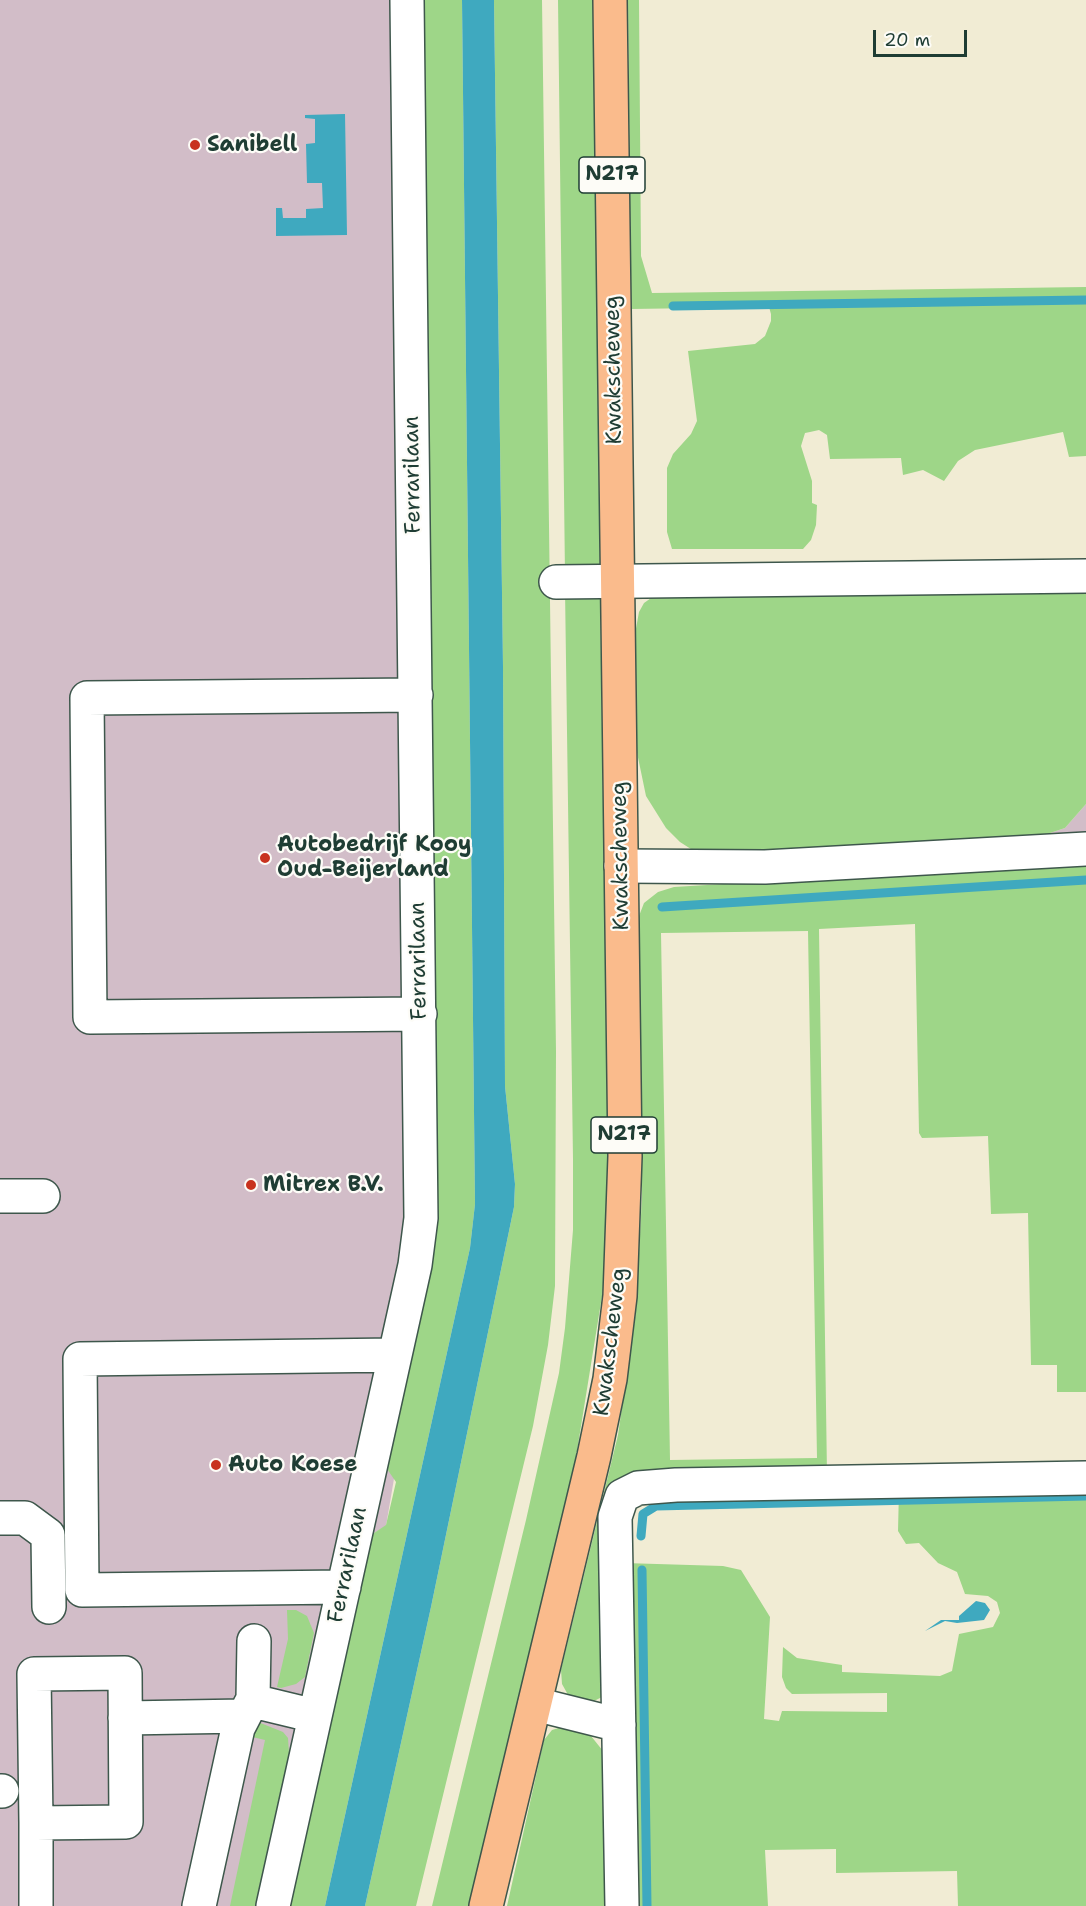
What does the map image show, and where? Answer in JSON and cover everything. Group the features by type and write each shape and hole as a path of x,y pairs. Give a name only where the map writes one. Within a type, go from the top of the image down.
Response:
{"main road":[{"name":"Kwakscheweg","path":"486,1906 594,1456 618,1322 624,1156 610,0"}],"street":[{"name":"Ferrarilaan","path":"273,1906 415,1265 421,1218 407,0"},
{"path":"556,582 1086,576"},
{"path":"416,695 87,698 90,1017 420,1014"},
{"path":"621,866 765,867 1086,849"},
{"path":"0,1196 43,1196"},
{"path":"344,1587 82,1590 80,1359 395,1355"},
{"path":"622,1906 615,1517 622,1496 630,1491 651,1486 1086,1478"},
{"path":"0,1518 25,1518 48,1535 49,1607"},
{"path":"199,1906 238,1728 248,1709 254,1641"},
{"path":"36,1823 126,1822 125,1673 34,1674 36,1906"},
{"path":"535,1704 619,1725"},
{"path":"125,1718 248,1709 315,1716"}],"shaded area":[{"path":"0,0 423,0 437,1224 386,1526 371,1535 289,1906 0,1906"},
{"path":"1086,804 1086,862 1041,836 1065,828"}],"green space":[{"path":"423,0 462,0 475,1204 470,1248 325,1906 289,1906 371,1535 386,1525 396,1482 385,1466 437,1224"},
{"path":"494,0 542,0 556,1051 555,1286 548,1345 533,1426 416,1906 365,1906 431,1607 514,1207 515,1184 505,1086 503,666"},
{"path":"558,0 593,0 600,575 565,575"},
{"path":"628,0 639,0 641,256 652,293 1086,287 1086,456 1069,457 1063,432 975,450 958,461 944,481 923,470 903,475 901,458 830,459 827,435 819,430 805,433 801,446 812,481 812,503 817,505 816,525 811,540 803,549 672,549 667,532 667,468 673,454 691,434 697,421 688,351 755,344 765,336 771,321 771,314 769,307 631,309"},
{"path":"565,589 600,589 608,1152 603,1290 576,1457 469,1906 432,1906 526,1520 559,1373 565,1328 573,1230 573,1159"},
{"path":"1086,590 1086,804 1065,828 1041,836 729,856 694,851 680,842 666,828 646,796 635,743 635,634 639,612 644,603 654,596"},
{"path":"1086,862 1086,1392 1057,1392 1057,1365 1031,1365 1028,1213 991,1214 988,1136 922,1138 919,1133 915,924 819,929 827,1474 633,1477 604,1696 590,1703 572,1702 562,1684 561,1670 618,1435 636,1311 642,1196 639,916 644,903 658,892 674,887","holes":["808,931 817,1458 670,1460 661,933"]},
{"path":"1086,1486 1086,1906 958,1906 957,1871 836,1873 836,1849 765,1850 768,1906 630,1906 624,1563 723,1566 741,1570 770,1617 764,1719 779,1721 782,1711 887,1712 887,1693 792,1694 786,1688 782,1677 783,1647 797,1658 842,1665 842,1672 940,1676 952,1671 959,1634 993,1627 1000,1613 997,1602 988,1596 965,1594 957,1572 938,1563 919,1543 906,1544 898,1531 899,1490"},
{"path":"287,1610 296,1610 307,1616 314,1633 305,1677 296,1684 281,1688 277,1687 288,1639"},
{"path":"258,1722 283,1732 288,1738 289,1753 255,1906 230,1906 265,1740 244,1735"},
{"path":"568,1725 587,1731 607,1756 613,1906 507,1906 544,1740 552,1730"}],"water":[{"path":"462,0 494,0 503,666 505,1086 515,1184 514,1207 431,1607 365,1906 325,1906 470,1248 475,1204"},
{"path":"345,114 347,235 276,236 276,208 282,208 283,218 306,218 306,209 323,208 322,183 307,183 306,144 315,143 315,119 305,118 305,115"},
{"path":"976,1601 985,1603 990,1610 984,1620 957,1623 945,1621 925,1631 941,1620 959,1620 959,1616"}],"waterway":[{"path":"673,306 1086,300"},
{"path":"662,907 1086,880"},
{"path":"641,1536 643,1514 656,1506 1086,1496"},
{"path":"642,1570 647,1906"}],"place":[{"name":"Sanibell","path":"195,145"},
{"name":"Autobedrijf Kooy Oud-Beijerland","path":"265,858"},
{"name":"Mitrex B.V.","path":"251,1185"},
{"name":"Auto Koese","path":"216,1465"}]}
